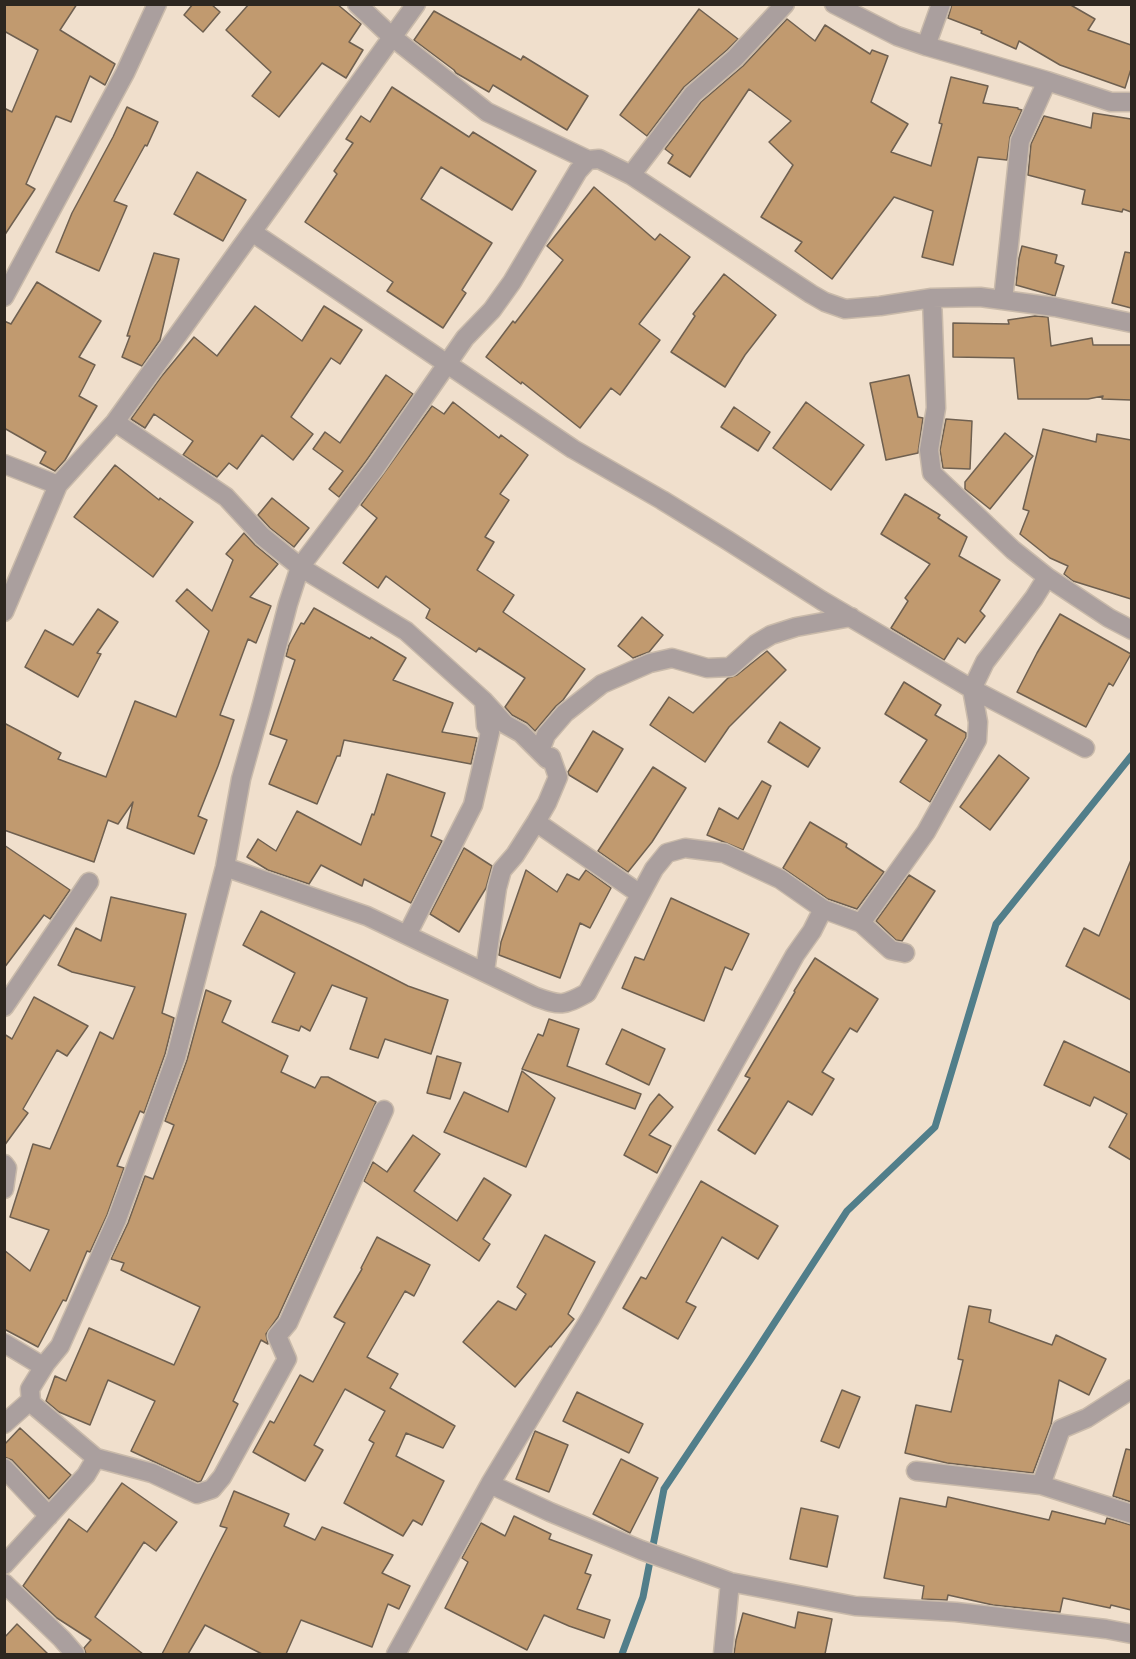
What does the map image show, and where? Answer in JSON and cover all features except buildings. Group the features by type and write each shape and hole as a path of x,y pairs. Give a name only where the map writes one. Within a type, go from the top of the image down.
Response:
{"street":[{"path":"4,297 125,74 157,4"},
{"path":"357,4 391,36 487,112 588,160 599,159 631,175 825,302 845,309 932,298 980,297 1055,307 1131,323"},
{"path":"4,612 58,485 115,422 416,4"},
{"path":"631,175 693,94 735,58 785,4"},
{"path":"834,4 897,36 926,46 1111,102 1131,102"},
{"path":"926,46 941,4"},
{"path":"1003,300 1020,141 1047,81"},
{"path":"384,1110 288,1323 276,1336 287,1359 222,1477 212,1489 197,1494 152,1473 96,1458 31,1403 30,1389 60,1346 117,1219 176,1057 225,867 241,779 300,567 375,468 465,338 492,310 512,282 578,171 588,160"},
{"path":"252,232 573,449 972,689 1086,748"},
{"path":"932,298 936,397 929,450 932,473 1013,550 1047,577 1131,630"},
{"path":"115,422 226,497 262,536 300,567 406,631 484,701 505,724 521,733 547,759 551,757 558,777 547,803 515,855 502,870 497,888 485,971"},
{"path":"4,464 58,485"},
{"path":"861,923 926,832 977,740 978,722 972,689 985,662 1034,598 1047,577"},
{"path":"540,751 546,735 565,712 602,684 650,663 672,658 707,668 730,667 756,644 771,635 796,627 851,617"},
{"path":"407,935 473,805 490,732 486,726 484,701"},
{"path":"536,822 640,894"},
{"path":"225,867 367,916 556,1005 570,1002 587,993 654,869 667,853 685,848 724,853 780,879 823,909 861,923 891,950 904,953"},
{"path":"4,1007 89,882"},
{"path":"396,1654 490,1484 591,1317 823,909"},
{"path":"4,1164 7,1168 4,1189"},
{"path":"4,1343 39,1364 46,1363"},
{"path":"1041,1485 1061,1429 1087,1418 1131,1389"},
{"path":"4,1424 31,1400"},
{"path":"4,1565 86,1475 96,1458"},
{"path":"4,1468 48,1516"},
{"path":"915,1472 1041,1485 1131,1514"},
{"path":"490,1484 641,1550 730,1582 855,1606 956,1612 1106,1629 1131,1634"},
{"path":"723,1654 730,1582"},
{"path":"4,1583 75,1654"}],"waterway":[{"path":"622,1654 643,1597 664,1489 847,1211 935,1127 996,924 1132,755"}]}
